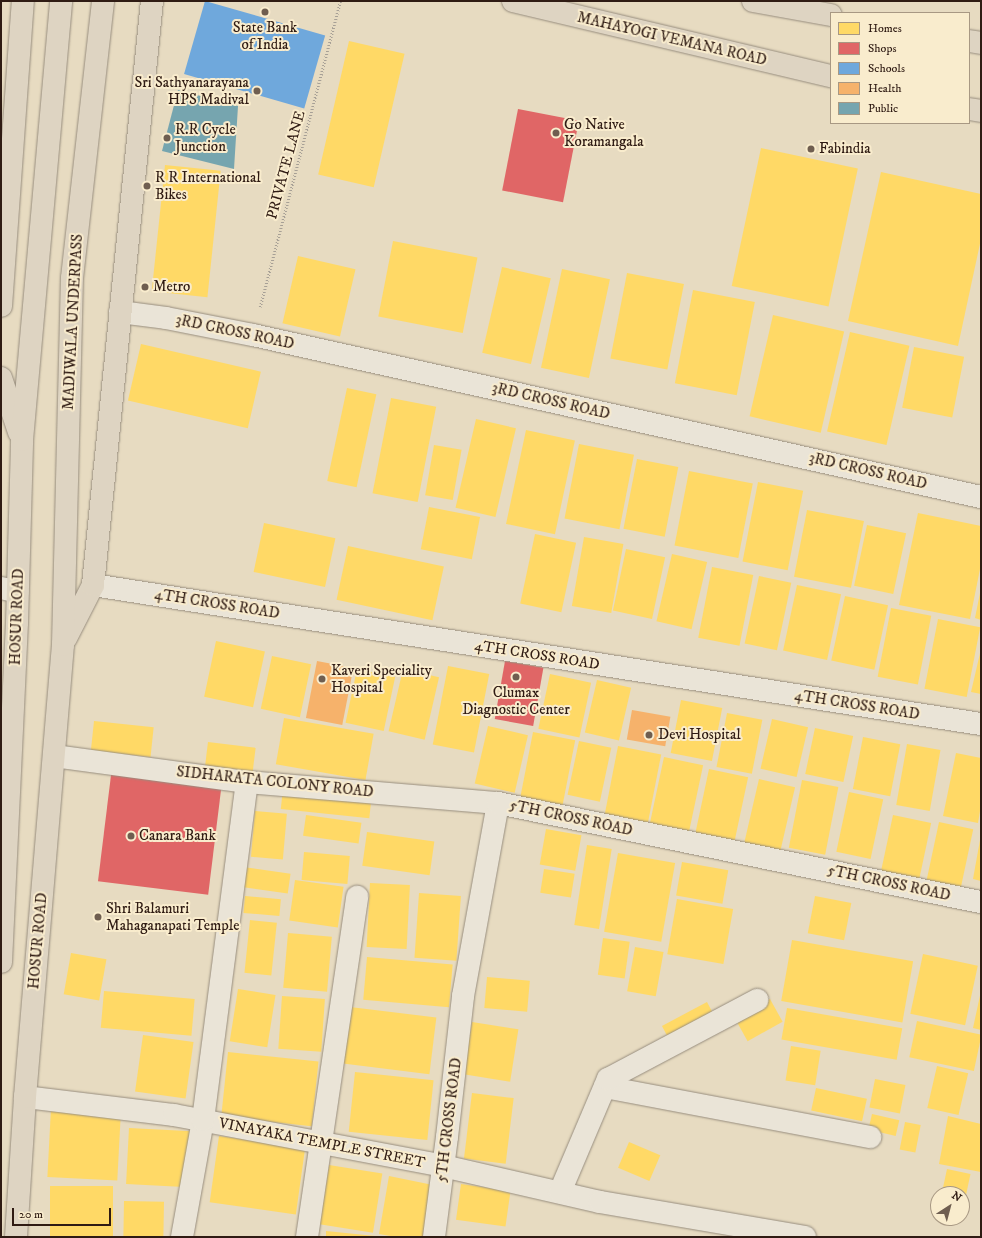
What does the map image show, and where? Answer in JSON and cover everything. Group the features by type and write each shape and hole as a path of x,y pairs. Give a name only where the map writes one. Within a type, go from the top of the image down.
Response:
{"main road":[{"path":"1,306 3,236 23,1"},
{"path":"22,440 62,1"},
{"name":"MADIWALA UNDERPASS","path":"63,645 72,278 103,1"},
{"path":"63,645 93,585 152,1"},
{"name":"MAHAYOGI VEMANA ROAD","path":"514,1 830,76"},
{"path":"753,1 830,15"},
{"path":"970,41 981,43"},
{"path":"970,109 981,112"},
{"path":"1,378 22,440"},
{"name":"HOSUR ROAD","path":"1,962 9,590 22,440"},
{"name":"HOSUR ROAD","path":"16,1237 63,645"}],"street":[{"name":"3RD CROSS ROAD","path":"120,312 166,318 253,335 981,497"},
{"name":"4TH CROSS ROAD","path":"93,585 981,724"},
{"name":"SIDHARATA COLONY ROAD","path":"54,756 248,782 498,803"},
{"path":"182,1237 203,1120 248,782"},
{"name":"5TH CROSS ROAD","path":"434,1237 464,996 498,803 981,902"},
{"path":"307,1237 357,897"},
{"path":"560,1192 608,1079 757,1000"},
{"path":"605,1086 870,1137"},
{"name":"VINAYAKA TEMPLE STREET","path":"26,1096 203,1120 443,1166 615,1204 805,1237"}],"path":[{"name":"PRIVATE LANE","path":"253,335 340,1"}],"building: Homes":[{"path":"349,41 405,54 374,187 318,174"},
{"path":"761,148 858,169 829,307 732,286"},
{"path":"165,165 221,171 207,297 152,291"},
{"path":"881,172 981,194 981,239 958,346 848,321"},
{"path":"393,241 477,257 463,333 378,317"},
{"path":"298,256 355,269 340,337 282,323"},
{"path":"502,267 551,278 531,364 482,353"},
{"path":"562,269 610,279 589,378 541,368"},
{"path":"627,273 684,284 667,369 610,358"},
{"path":"693,290 755,302 737,395 675,383"},
{"path":"773,315 844,331 821,433 750,416"},
{"path":"850,332 909,346 886,445 827,431"},
{"path":"141,344 261,372 248,428 128,401"},
{"path":"914,347 964,357 952,418 902,408"},
{"path":"347,388 376,394 357,487 327,481"},
{"path":"391,398 436,407 418,502 372,493"},
{"path":"476,419 516,428 495,517 456,508"},
{"path":"526,430 575,440 555,534 506,524"},
{"path":"579,444 634,455 619,529 564,519"},
{"path":"434,445 462,450 453,500 425,495"},
{"path":"637,459 678,467 665,537 623,529"},
{"path":"689,471 753,483 738,558 674,546"},
{"path":"758,482 803,491 788,570 743,562"},
{"path":"429,507 480,517 472,559 421,549"},
{"path":"807,510 864,521 851,588 794,577"},
{"path":"918,513 981,526 981,564 970,619 899,605"},
{"path":"264,523 335,538 325,587 254,572"},
{"path":"867,525 906,533 893,594 854,586"},
{"path":"535,534 576,543 561,612 520,603"},
{"path":"584,537 623,544 611,613 572,606"},
{"path":"348,546 444,566 432,620 337,600"},
{"path":"626,549 665,557 652,619 613,611"},
{"path":"672,554 707,562 692,629 656,621"},
{"path":"712,567 753,575 739,646 698,638"},
{"path":"759,576 791,583 777,650 745,643"},
{"path":"797,585 841,594 827,660 783,651"},
{"path":"981,593 981,620 975,618"},
{"path":"845,596 888,605 874,670 831,661"},
{"path":"891,608 931,616 918,685 878,677"},
{"path":"938,619 980,627 967,697 924,689"},
{"path":"216,641 265,651 253,707 204,697"},
{"path":"981,649 981,694 971,692"},
{"path":"272,656 311,664 300,717 261,709"},
{"path":"448,666 489,674 474,753 433,745"},
{"path":"357,669 395,677 384,731 346,723"},
{"path":"403,669 439,677 425,740 389,731"},
{"path":"550,674 591,683 579,738 538,729"},
{"path":"597,680 631,688 619,740 585,733"},
{"path":"681,700 722,708 712,761 671,753"},
{"path":"727,713 762,720 752,774 717,767"},
{"path":"284,718 374,734 365,780 276,764"},
{"path":"772,719 808,727 797,777 761,769"},
{"path":"94,721 154,727 151,757 91,751"},
{"path":"488,726 528,735 515,793 475,783"},
{"path":"815,728 853,736 843,782 805,774"},
{"path":"533,732 575,740 563,805 520,797"},
{"path":"863,737 900,744 890,796 853,789"},
{"path":"579,741 611,748 600,802 568,795"},
{"path":"208,742 256,748 252,779 204,773"},
{"path":"907,744 940,750 930,811 896,805"},
{"path":"618,746 661,754 647,827 604,819"},
{"path":"956,753 981,758 981,805 978,823 943,816"},
{"path":"664,757 703,765 689,832 650,824"},
{"path":"709,769 748,777 733,847 694,838"},
{"path":"759,779 795,787 780,853 744,844"},
{"path":"802,780 838,787 825,855 789,848"},
{"path":"283,788 372,797 369,818 281,809"},
{"path":"849,792 883,799 871,859 836,852"},
{"path":"255,811 287,814 283,860 251,857"},
{"path":"306,815 361,823 359,844 303,836"},
{"path":"893,815 931,823 918,885 880,877"},
{"path":"939,822 973,829 960,894 925,887"},
{"path":"546,829 581,835 575,871 540,864"},
{"path":"367,832 434,841 430,875 362,866"},
{"path":"981,840 981,881 973,879"},
{"path":"587,845 612,849 599,929 574,925"},
{"path":"304,852 350,856 347,884 302,880"},
{"path":"618,853 675,863 661,942 604,932"},
{"path":"682,862 728,870 722,904 676,895"},
{"path":"243,867 291,874 288,893 240,887"},
{"path":"544,869 575,874 571,898 540,893"},
{"path":"295,880 344,887 338,927 289,921"},
{"path":"370,883 410,885 407,949 367,947"},
{"path":"419,893 461,896 456,961 414,958"},
{"path":"245,896 281,899 279,916 244,913"},
{"path":"815,896 851,903 844,940 808,933"},
{"path":"677,899 733,909 723,964 667,954"},
{"path":"250,920 277,923 271,976 244,973"},
{"path":"288,933 332,937 327,992 283,988"},
{"path":"603,938 630,942 625,978 598,975"},
{"path":"792,940 913,961 902,1022 781,1001"},
{"path":"635,947 664,952 656,996 627,991"},
{"path":"71,953 106,959 99,1001 64,994"},
{"path":"923,954 978,966 965,1025 910,1014"},
{"path":"367,957 453,964 449,1007 363,1000"},
{"path":"487,977 530,981 527,1012 484,1008"},
{"path":"238,989 276,995 267,1047 230,1041"},
{"path":"104,991 195,999 191,1036 101,1028"},
{"path":"981,991 981,1030 973,1028"},
{"path":"282,996 325,999 321,1052 278,1049"},
{"path":"770,999 783,1022 748,1041 735,1018"},
{"path":"707,1002 715,1017 670,1041 662,1026"},
{"path":"350,1007 436,1018 429,1074 343,1064"},
{"path":"787,1008 902,1028 897,1060 781,1040"},
{"path":"917,1021 981,1035 974,1071 909,1057"},
{"path":"472,1022 518,1029 510,1082 464,1074"},
{"path":"143,1035 194,1042 186,1099 135,1091"},
{"path":"791,1046 821,1051 815,1085 786,1081"},
{"path":"228,1052 319,1062 312,1126 221,1117"},
{"path":"937,1066 968,1073 959,1115 927,1108"},
{"path":"355,1072 434,1080 427,1140 349,1132"},
{"path":"875,1079 905,1085 900,1113 869,1107"},
{"path":"816,1088 867,1099 862,1121 811,1110"},
{"path":"472,1093 514,1098 506,1164 464,1159"},
{"path":"51,1108 121,1112 117,1181 47,1177"},
{"path":"872,1114 899,1120 896,1136 868,1130"},
{"path":"948,1116 981,1124 981,1172 939,1164"},
{"path":"905,1122 921,1125 915,1153 900,1149"},
{"path":"129,1128 192,1131 189,1187 126,1184"},
{"path":"219,1136 305,1148 296,1214 210,1202"},
{"path":"629,1142 660,1155 649,1181 618,1168"},
{"path":"329,1165 382,1173 373,1233 320,1224"},
{"path":"947,1169 970,1174 968,1186 943,1186"},
{"path":"389,1176 433,1185 424,1237 396,1237 379,1234"},
{"path":"461,1184 511,1191 506,1227 456,1220"},
{"path":"50,1186 113,1186 113,1237 50,1237"},
{"path":"124,1201 164,1202 163,1237 123,1237"},
{"path":"326,1231 375,1236 375,1237 326,1237"}],"building: Shops":[{"path":"518,109 579,121 563,202 502,190"},
{"path":"505,661 543,668 533,726 495,719"},
{"path":"112,767 222,781 208,895 98,881"}],"building: Schools":[{"path":"205,1 325,35 304,109 184,74"}],"building: Health":[{"path":"317,661 353,668 342,725 306,718"},
{"path":"632,710 670,717 665,746 627,740"}],"building: Public":[{"path":"178,90 238,106 234,169 162,151"}],"place":[{"name":"State Bank of India","path":"265,12"},
{"name":"Sri Sathyanarayana HPS Madival","path":"257,91"},
{"name":"Go Native Koramangala","path":"556,133"},
{"name":"R.R Cycle Junction","path":"167,138"},
{"name":"Fabindia","path":"811,149"},
{"name":"R R International Bikes","path":"147,186"},
{"name":"Metro","path":"145,287"},
{"name":"Clumax Diagnostic Center","path":"516,677"},
{"name":"Kaveri Speciality Hospital","path":"322,679"},
{"name":"Devi Hospital","path":"649,735"},
{"name":"Canara Bank","path":"131,836"},
{"name":"Shri Balamuri Mahaganapati Temple","path":"98,917"}]}
